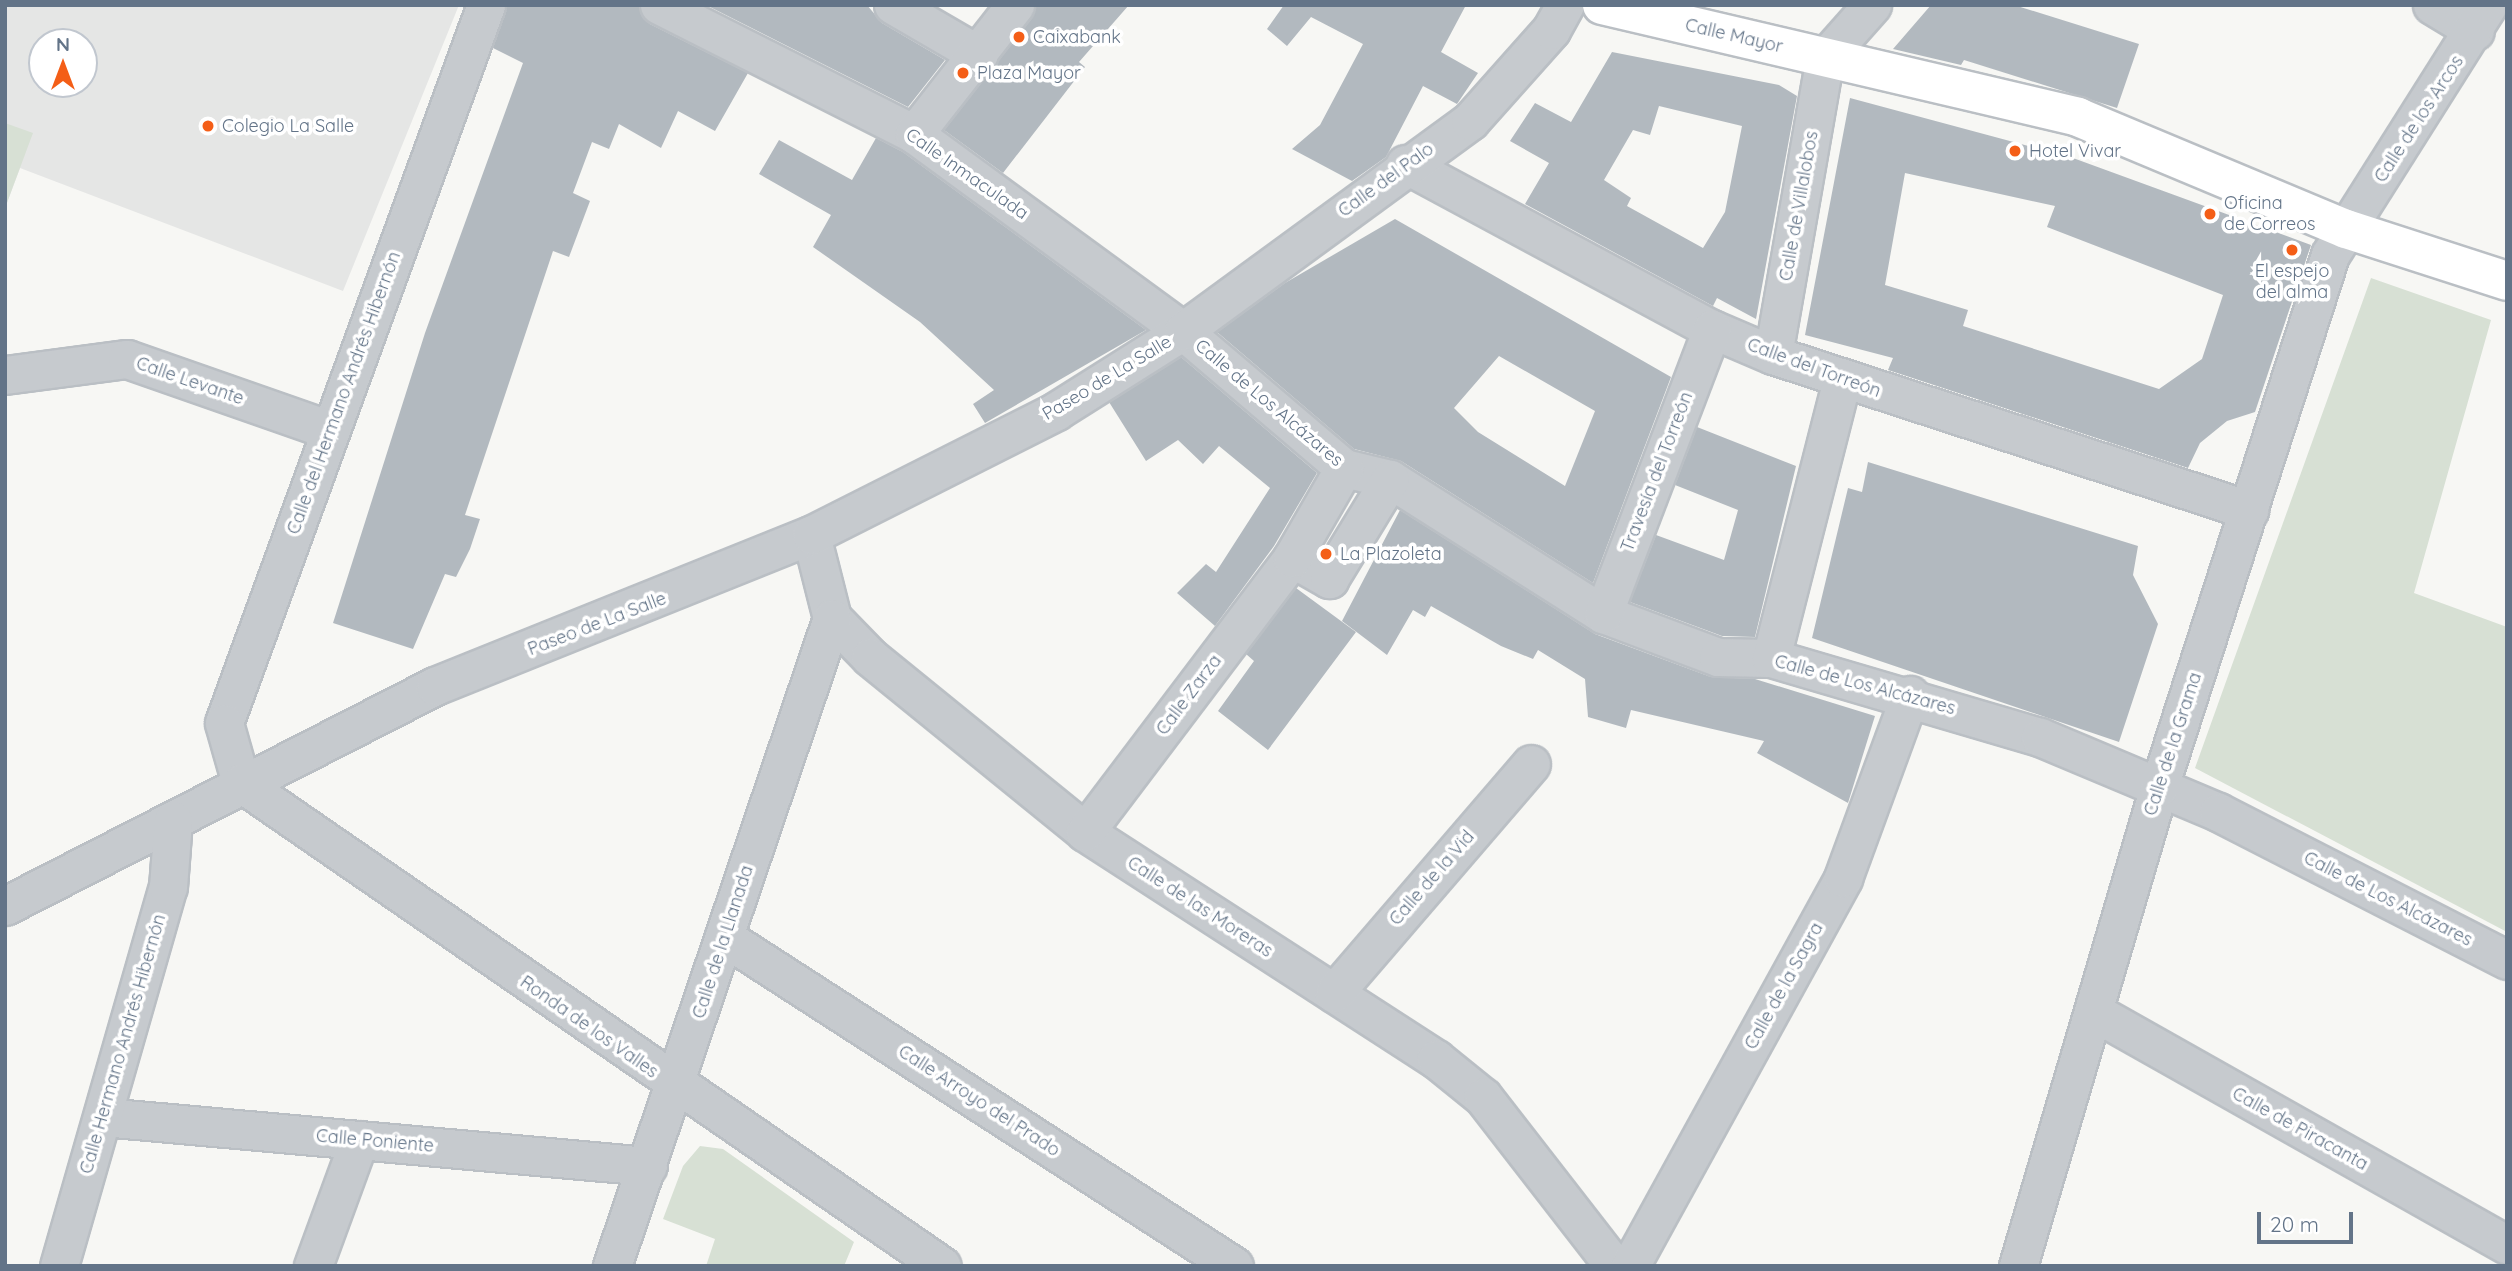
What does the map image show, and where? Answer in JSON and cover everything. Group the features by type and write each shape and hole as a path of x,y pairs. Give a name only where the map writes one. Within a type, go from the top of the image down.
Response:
{"street":[{"name":"Calle del Hermano Andrés Hibernón","path":"241,783 224,723 486,5"},
{"name":"Calle Inmaculada","path":"659,5 914,134 1183,331"},
{"path":"893,5 979,55"},
{"path":"914,134 979,55 1015,5"},
{"name":"Calle del Palo","path":"1183,331 1405,164 1469,121 1551,30 1565,5"},
{"name":"Calle Mayor","path":"1602,5 2078,117 2346,229 2507,281"},
{"path":"2432,5 2481,18"},
{"path":"1825,58 1869,8"},
{"path":"1864,66 1869,8"},
{"name":"Calle de los Arcos","path":"2346,229 2481,18"},
{"name":"Calle de Villalobos","path":"1773,355 1825,58"},
{"name":"Calle del Torreón","path":"1405,164 1712,329 1773,355 1842,380 2249,510"},
{"name":"Calle de la Grama","path":"2018,1266 2159,788 2330,256 2346,229"},
{"name":"Travesía del Torreón","path":"1603,614 1712,329"},
{"name":"Calle de Los Alcázares","path":"1183,331 1344,468 1390,479 1603,614 1718,657 1771,658 1910,695 2040,737 2159,788 2507,960"},
{"name":"Paseo de La Salle","path":"5,906 435,686 811,535 1055,411 1183,331"},
{"name":"Calle Levante","path":"5,375 127,359 330,430"},
{"path":"1771,658 1842,380"},
{"path":"1344,468 1292,558 1329,579 1390,479"},
{"path":"811,535 832,618"},
{"name":"Calle Zarza","path":"1085,832 1292,558"},
{"name":"Calle de las Moreras","path":"832,618 870,657 1085,832 1334,993 1483,1097 1614,1266"},
{"name":"Calle de la Llanada","path":"612,1266 675,1087 832,618"},
{"name":"Calle de la Sagra","path":"1630,1266 1843,878 1910,695"},
{"name":"Calle de la Vid","path":"1334,993 1531,764"},
{"name":"Ronda de los Valles","path":"241,783 675,1087 942,1266"},
{"name":"Calle Hermano Andrés Hibernón","path":"59,1266 169,887 173,820"},
{"name":"Calle Arroyo del Prado","path":"724,937 1234,1266"},
{"name":"Calle de Piracanta","path":"2094,1012 2507,1245"},
{"name":"Calle Poniente","path":"103,1116 648,1166"},
{"path":"313,1266 359,1140"}],"shaded area":[{"name":"Colegio La Salle","path":"5,5 459,5 343,291 20,168 5,208"},
{"path":"5,123 33,133 5,208"},
{"path":"2371,278 2491,320 2414,593 2507,627 2507,932 2195,768"},
{"path":"700,1146 723,1149 854,1242 844,1266 706,1266 715,1239 663,1219 683,1166"}],"building":[{"path":"506,5 638,5 650,24 748,73 715,131 678,111 661,148 619,124 609,149 592,142 573,193 590,201 569,257 553,251 465,515 480,519 470,549 456,577 445,574 413,649 333,623 425,333 523,63 493,48"},
{"path":"706,5 867,5 882,23 945,60 908,107"},
{"path":"1036,5 1129,5 1079,62 1085,67 1003,173 944,130"},
{"path":"1284,5 1466,5 1441,52 1478,73 1457,104 1423,86 1386,157 1352,181 1292,149 1320,125 1363,44 1311,17 1287,46 1267,29"},
{"path":"1931,5 2014,5 2139,44 2117,108 1964,60 1961,65 1893,49"},
{"path":"1612,52 1779,85 1797,96 1756,319 1717,298 1713,306 1525,204 1549,163 1510,141 1535,103 1571,122","holes":["1659,106 1742,126 1725,212 1703,248 1627,206 1631,198 1604,180 1633,130 1650,135"]},
{"path":"1850,98 2073,158 2311,245 2255,412 2227,421 2200,443 2188,468 1888,370 1893,358 1805,335","holes":["1905,173 2055,206 2047,227 2223,295 2202,359 2159,389 1963,326 1968,310 1885,285"]},
{"path":"876,138 903,152 1146,330 985,423 973,404 994,390 920,322 813,247 831,215 759,174 779,140 852,180"},
{"path":"1395,219 1671,377 1593,583 1401,461 1354,449 1217,332 1285,283","holes":["1499,356 1595,411 1565,486 1478,432 1454,408"]},
{"path":"1181,357 1317,473 1274,546 1215,626 1177,593 1206,564 1216,572 1270,488 1219,446 1203,464 1178,440 1146,461 1109,402"},
{"path":"1697,427 1796,466 1755,637 1722,636 1630,602 1656,535 1724,560 1738,510 1675,485"},
{"path":"1868,462 2138,546 2133,575 2158,624 2119,742 1812,638 1848,488 1862,492"},
{"path":"1400,510 1595,634 1711,677 1755,679 1875,716 1848,803 1757,753 1764,741 1631,710 1626,728 1588,717 1585,679 1538,650 1533,659 1501,646 1431,606 1425,617 1413,610 1387,655 1342,621"},
{"path":"1296,588 1356,632 1268,750 1218,711 1254,661 1246,654"}],"place":[{"name":"Caixabank","path":"1019,37"},
{"name":"Plaza Mayor","path":"963,73"},
{"name":"Colegio La Salle","path":"208,126"},
{"name":"Hotel Vivar","path":"2015,151"},
{"name":"Oficina de Correos","path":"2210,214"},
{"name":"El espejo del alma","path":"2292,250"},
{"name":"La Plazoleta","path":"1326,554"}]}
